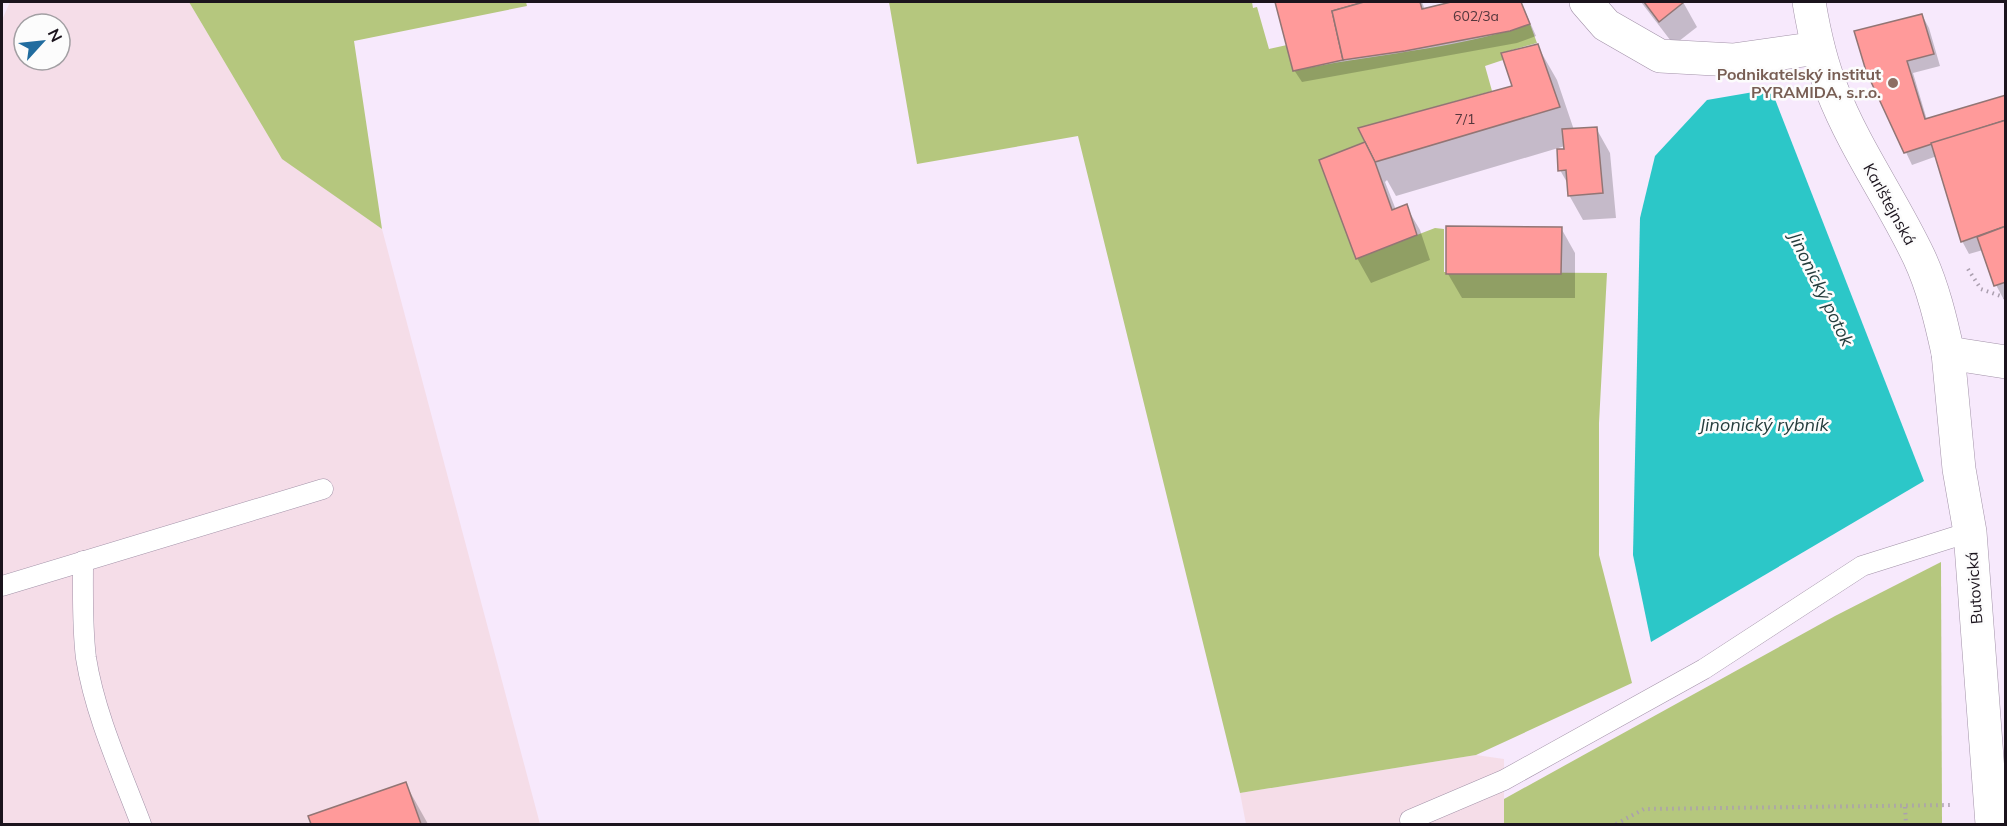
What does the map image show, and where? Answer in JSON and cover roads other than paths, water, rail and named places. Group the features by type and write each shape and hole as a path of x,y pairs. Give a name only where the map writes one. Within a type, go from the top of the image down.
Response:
{"street":[{"path":"1586,2 1606,25 1660,56 1733,60 1818,48"},
{"name":"Karlštejnská","path":"1809,2 1818,48 1832,90 1855,141 1920,258 1939,314 1948,353"},
{"path":"1948,353 2006,362"},
{"name":"Butovická","path":"1948,353 1959,469 1970,532 1992,825"}],"lane":[{"path":"2,586 323,489"},
{"path":"1410,820 1504,780 1704,669 1862,566 1970,532"},
{"path":"83,561 82,617 87,659 101,717 141,825"}],"water":[{"name":"Jinonický rybník","path":"1771,89 1924,481 1651,642 1633,555 1640,218 1655,156 1707,100"}],"place":[{"name":"Podnikatelský institut PYRAMIDA, s.r.o.","path":"1893,83"}],"water label":[{"name":"Jinonický potok","path":"1821,289"}]}
